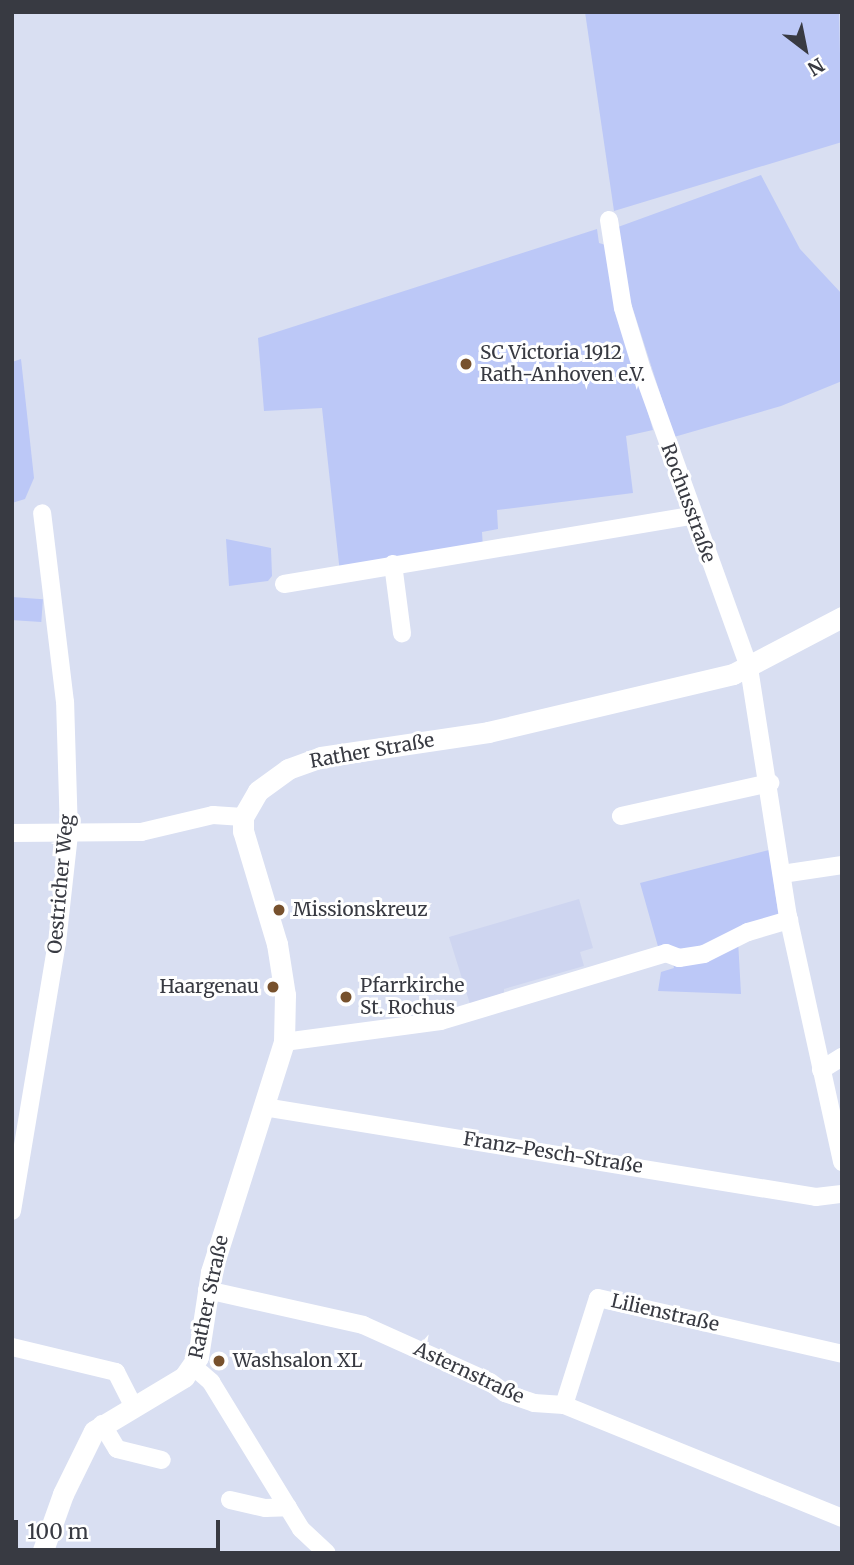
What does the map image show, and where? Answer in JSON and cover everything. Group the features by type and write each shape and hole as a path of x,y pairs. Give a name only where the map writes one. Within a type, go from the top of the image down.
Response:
{"main road":[{"name":"Rather Straße","path":"194,1367 207,1290 284,1042 285,995 278,944 243,817 258,792 304,762 488,732 749,668 842,617"},
{"path":"42,1553 82,1452 102,1424 194,1367"}],"street":[{"name":"Rochusstraße","path":"609,220 623,308 665,442 749,668 770,783 789,920 842,1162"},
{"name":"Oestricher Weg","path":"12,1210 57,943 69,834 65,702 42,513"},
{"path":"284,584 692,516"},
{"path":"393,564 402,633"},
{"path":"621,816 770,783"},
{"path":"12,833 141,832 213,815 243,817"},
{"path":"782,874 842,865"},
{"path":"284,1042 441,1021 666,953 679,958 704,954 748,932 789,920"},
{"path":"821,1070 842,1057"},
{"name":"Franz-Pesch-Straße","path":"264,1107 816,1197 842,1194"},
{"name":"Asternstraße","path":"207,1290 363,1325 505,1393 534,1403 565,1405 842,1518"},
{"name":"Lilienstraße","path":"565,1405 598,1298 842,1354"},
{"path":"12,1347 116,1372 132,1404"},
{"name":"Rather Straße","path":"194,1367 211,1382 301,1529 327,1553"},
{"path":"102,1424 117,1448 162,1460"},
{"path":"230,1500 265,1508 288,1507"}],"shaded area":[{"path":"585,12 839,12 842,142 614,211"},
{"path":"761,175 800,249 842,294 842,381 781,406 674,437 624,281 618,227"},
{"name":"SC Victoria 1912 Rath-Anhoven e.V.","path":"597,229 599,243 609,246 619,311 653,430 626,436 633,493 497,510 498,529 482,532 483,548 340,573 322,408 264,411 258,338"},
{"path":"21,359 34,478 25,499 12,503 12,362"},
{"path":"226,539 271,548 272,576 268,581 229,586"},
{"path":"12,597 43,599 41,622 12,620"},
{"path":"769,850 780,925 738,940 741,994 658,991 661,972 674,968 669,948 659,950 640,883"},
{"path":"579,899 593,948 580,952 584,966 504,989 504,993 470,1004 449,937"}],"place":[{"name":"SC Victoria 1912 Rath-Anhoven e.V.","path":"466,364"},
{"name":"Missionskreuz","path":"279,910"},
{"name":"Haargenau","path":"273,987"},
{"name":"Pfarrkirche St. Rochus","path":"346,997"},
{"name":"Washsalon XL","path":"219,1361"}]}
